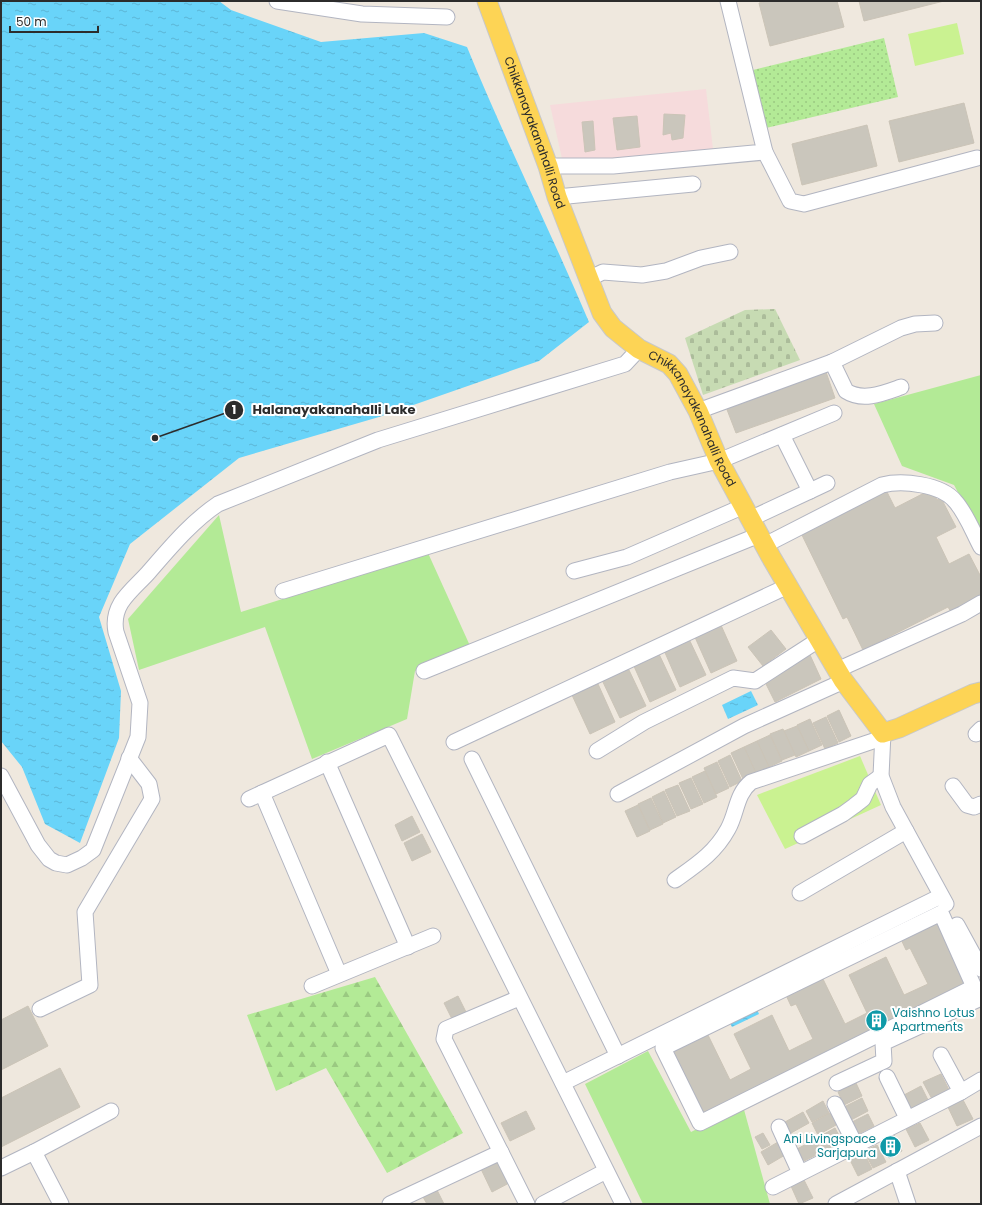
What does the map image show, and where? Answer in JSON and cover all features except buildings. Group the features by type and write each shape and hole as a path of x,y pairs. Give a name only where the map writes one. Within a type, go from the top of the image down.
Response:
{"main road":[{"name":"Chikkanayakanahalli Road","path":"487,1 548,166 557,197 602,313 613,328 639,349 669,364 678,374 698,411 719,461 754,526 841,675 882,736"},
{"path":"882,736 973,694 981,692"}],"street":[{"path":"277,1 362,14 447,17"},
{"path":"728,1 765,152 790,201 804,204 977,158"},
{"path":"548,166 613,166 765,152"},
{"path":"557,197 693,184"},
{"path":"588,279 603,272 642,274 666,271 701,258 730,252"},
{"path":"698,411 832,362 901,328 915,324 935,323"},
{"path":"1,776 43,853 56,863 67,865 82,858 93,850 138,737 140,703 119,643 114,622 121,604 132,590 161,558 213,507 378,440 618,367 625,364 639,349"},
{"path":"832,362 846,391 850,394 872,396 901,387"},
{"path":"283,591 670,472 719,461 834,413"},
{"path":"782,435 810,491"},
{"path":"574,571 627,556 754,526 882,485 904,482 947,494 956,501 981,547"},
{"path":"424,671 754,526 810,491 827,483"},
{"path":"454,742 788,586"},
{"path":"618,794 744,726 833,688 841,675 981,603"},
{"path":"596,751 644,722 733,678 755,681 820,639"},
{"path":"339,974 256,796 327,762 389,735 623,1204"},
{"path":"675,880 707,858 728,828 741,793 751,782 882,736 882,776 893,807 941,896 962,944 974,987 700,1123 663,1048 941,913 962,944 981,969"},
{"path":"40,1009 90,985 85,912 152,798 149,784 129,758"},
{"path":"472,759 618,1056"},
{"path":"327,762 408,947"},
{"path":"802,836 843,814 854,806 862,799 870,784 882,776"},
{"path":"953,786 968,805 974,807 981,804"},
{"path":"800,893 906,832"},
{"path":"563,1083 941,896"},
{"path":"312,986 432,936"},
{"path":"519,998 446,1029 444,1033 444,1040 527,1204"},
{"path":"837,1083 884,1061 883,1043 981,998"},
{"path":"941,1055 961,1092"},
{"path":"887,1078 907,1118"},
{"path":"773,1186 961,1092 981,1080"},
{"path":"835,1104 855,1144"},
{"path":"1,1168 111,1111"},
{"path":"836,1204 981,1126"},
{"path":"779,1127 800,1172"},
{"path":"34,1152 61,1204"},
{"path":"390,1204 501,1152"},
{"path":"543,1204 606,1171"},
{"path":"897,1171 908,1204"}],"shaded area":[{"path":"706,89 713,149 563,163 550,105"}],"green space":[{"path":"957,23 964,54 915,66 908,34"},
{"path":"884,38 898,97 766,128 753,70"},
{"path":"775,309 800,360 703,395 685,338 745,310"},
{"path":"981,375 981,535 954,485 902,466 874,404"},
{"path":"219,515 241,612 428,553 471,648 415,671 407,719 312,759 265,627 139,670 128,619"},
{"path":"860,756 881,805 785,849 757,795"},
{"path":"375,977 463,1133 387,1173 326,1068 276,1091 247,1015"},
{"path":"648,1051 691,1132 743,1106 770,1204 643,1204 585,1084"}],"water":[{"path":"1,1 219,1 231,10 321,42 424,33 467,47 589,322 539,361 379,417 239,458 130,544 99,617 121,691 119,738 80,843 45,824 22,767 1,741"},
{"path":"751,691 758,705 728,719 722,705"},
{"path":"755,1005 759,1014 732,1027 728,1019"}],"place":[{"name":"Halanayakanahalli Lake","path":"155,438"},
{"name":"Vaishno Lotus Apartments","path":"877,1020"},
{"name":"Ani Livingspace Sarjapura","path":"891,1146"}]}
